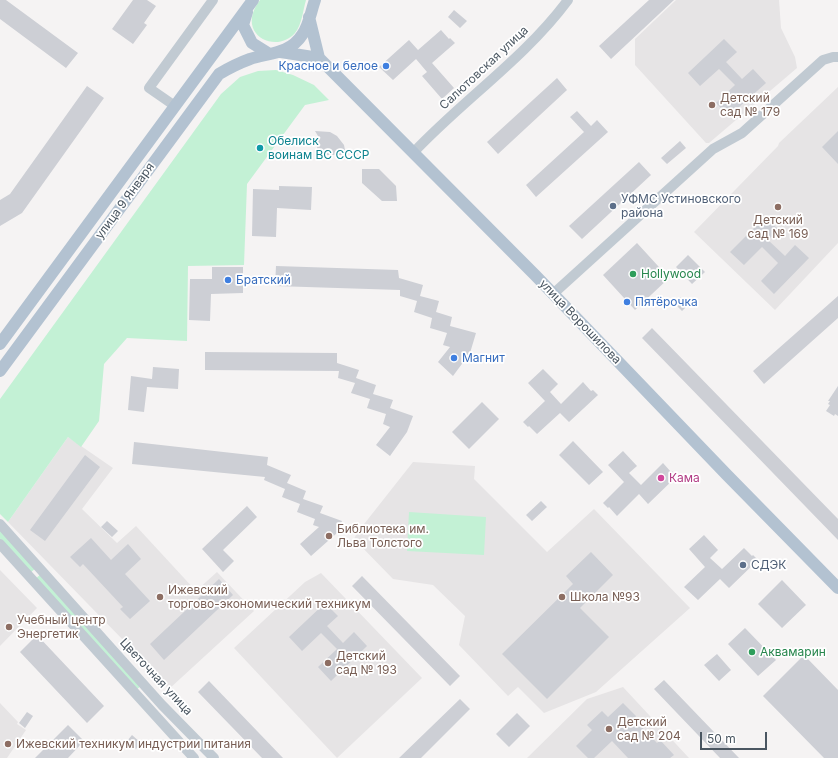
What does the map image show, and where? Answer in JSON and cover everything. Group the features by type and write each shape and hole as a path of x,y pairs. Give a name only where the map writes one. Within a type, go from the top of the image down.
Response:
{"main road":[{"path":"281,52 293,45 302,35 314,0"},
{"name":"улица 9 Января","path":"0,344 250,3"},
{"path":"250,3 243,25 252,43 268,54"},
{"path":"281,52 319,58 309,17"},
{"name":"улица 9 Января","path":"0,371 219,74 249,59 281,52"},
{"name":"улица Ворошилова","path":"319,58 414,152 838,588"}],"street":[{"path":"175,106 149,88 213,0"},
{"name":"Салютовская улица","path":"414,152 430,134 534,40 568,0"},
{"path":"553,294 713,149 742,133 823,60 838,57"},
{"name":"Цветочная улица","path":"0,524 162,705 214,758"},
{"path":"0,544 152,714 194,758"},
{"path":"30,578 40,568"},
{"path":"152,714 162,705"}],"shaded area":[{"name":"Детский сад № 179","path":"676,0 779,0 781,28 795,57 797,68 709,143 706,143 635,65 635,39"},
{"name":"Детский сад № 169","path":"838,87 838,243 775,310 694,232 778,146 779,143"},
{"name":"Ижевский торгово-экономический техникум","path":"68,437 113,468 82,509 117,543 136,526 196,591 217,572 254,611 169,689 8,522"},
{"name":"Школа №93","path":"413,462 475,466 474,479 547,552 594,509 690,608 596,692 544,713 518,687 508,696 459,645 465,616 433,585 393,579 354,539 357,533"},
{"name":"Учебный центр Энергетик","path":"0,570 37,608 0,646"},
{"name":"Детский сад № 193","path":"321,573 422,678 337,758 234,648 305,582"},
{"name":"Детский сад № 204","path":"623,687 689,758 527,758 587,699"},
{"name":"Ижевский техникум индустрии питания","path":"0,703 18,722 17,724 26,730 7,758 0,758"}],"green space":[{"path":"260,0 306,0 301,21 295,33 287,39 278,42 261,38 255,31 252,23 253,12"},
{"path":"276,70 293,75 314,85 329,100 305,105 247,184 244,265 188,266 187,341 127,338 104,364 99,421 81,447 68,437 8,522 0,514 0,399 221,94 240,77 258,71"},
{"path":"409,512 486,517 484,555 407,551"},
{"path":"0,528 36,568 30,573 0,540"},
{"path":"41,574 142,685 135,691 35,579"}],"building":[{"path":"0,0 6,0 78,53 66,68 0,19"},
{"path":"133,0 147,0 156,6 144,23 147,25 133,44 112,29"},
{"path":"649,0 674,0 611,59 599,46"},
{"path":"454,10 467,21 460,28 448,17"},
{"path":"441,30 455,43 432,63 454,88 442,99 422,76 427,72 416,59 393,80 379,67 409,40 418,50"},
{"path":"724,39 737,52 726,62 742,79 753,69 766,83 729,116 716,103 735,85 719,69 700,86 688,73"},
{"path":"557,78 567,90 498,154 487,142"},
{"path":"87,86 104,98 22,213 0,226 0,200 10,194"},
{"path":"577,111 591,126 597,120 608,132 536,197 526,185 584,132 570,117"},
{"path":"315,131 330,132 337,136 344,145 346,155 327,155 317,149 318,136"},
{"path":"838,131 838,164 822,147"},
{"path":"680,141 686,148 667,164 661,158"},
{"path":"639,162 651,175 582,239 569,226"},
{"path":"362,169 379,169 396,186 397,201 382,201 362,183"},
{"path":"279,186 312,187 311,210 277,208 276,237 252,236 253,189 279,190"},
{"path":"765,217 779,230 768,240 785,256 795,245 809,258 774,294 761,281 778,263 762,247 744,265 730,252"},
{"path":"637,243 669,278 635,310 603,275"},
{"path":"688,255 705,272 692,284 676,267"},
{"path":"276,266 398,270 399,278 423,285 420,296 439,301 436,312 452,317 450,326 476,333 470,353 453,376 438,362 450,347 443,345 447,333 430,328 432,318 414,312 417,301 400,296 400,290 275,286"},
{"path":"212,267 243,267 243,293 211,294 210,321 189,320 190,279 212,279"},
{"path":"838,296 838,318 764,384 753,371"},
{"path":"680,297 688,305 682,311 674,303"},
{"path":"652,328 838,519 838,540 642,338"},
{"path":"205,352 337,353 337,363 359,370 356,378 376,385 373,394 393,400 390,408 413,416 407,432 390,456 376,445 390,427 383,424 386,414 367,408 370,399 351,393 355,383 338,378 339,371 205,370"},
{"path":"153,367 179,369 178,389 147,387 144,412 128,410 131,376 152,379"},
{"path":"543,369 558,384 550,392 561,404 583,382 591,391 593,390 598,395 569,422 560,413 537,434 523,422 545,401 528,383"},
{"path":"838,386 838,416 835,414 834,416 826,411 830,405 828,404 830,401 828,401"},
{"path":"482,402 499,419 469,449 452,432"},
{"path":"573,441 603,472 589,485 559,455"},
{"path":"134,442 268,457 267,465 291,475 287,483 306,491 303,499 323,506 320,513 342,521 337,533 311,556 300,544 319,527 313,525 315,519 297,512 300,504 282,497 285,489 264,480 265,477 132,464"},
{"path":"623,451 637,466 629,473 641,485 663,463 677,476 648,504 639,494 617,516 603,503 624,482 608,465"},
{"path":"85,455 100,467 45,541 30,530"},
{"path":"541,501 547,507 532,521 526,515"},
{"path":"247,506 257,517 223,550 234,561 223,572 202,549"},
{"path":"107,521 118,531 112,537 101,527"},
{"path":"704,535 718,550 710,558 722,569 744,548 758,560 729,588 720,579 698,600 684,587 705,567 689,549"},
{"path":"91,538 111,560 128,544 141,559 125,574 150,601 130,619 120,609 123,607 83,564 80,567 70,557"},
{"path":"591,552 613,575 580,608 609,637 547,699 502,654 573,584 566,576"},
{"path":"362,576 460,676 450,686 352,586"},
{"path":"219,579 233,595 164,660 150,644"},
{"path":"782,580 806,605 782,628 758,604"},
{"path":"325,603 338,616 327,626 343,643 354,632 367,646 331,681 318,667 337,649 321,633 302,651 289,637"},
{"name":"Аквамарин","path":"745,628 776,660 758,676 728,644"},
{"path":"37,635 104,706 87,723 20,652"},
{"path":"717,654 731,670 719,681 704,665"},
{"path":"804,655 838,690 838,758 824,758 763,696"},
{"path":"664,680 739,758 720,758 654,689"},
{"path":"209,681 283,758 262,758 198,692"},
{"path":"460,699 470,709 421,758 399,758"},
{"path":"623,703 636,716 634,719 657,743 660,740 674,755 670,758 628,758 612,741 594,758 588,758 576,746 592,730 587,725 602,711 608,717"},
{"path":"27,712 33,716 25,728 19,723"},
{"path":"517,713 530,726 509,747 496,734"},
{"path":"68,725 84,741 68,758 35,758"},
{"path":"132,735 141,743 136,749 127,741"}],"place":[{"name":"Красное и белое","path":"386,66"},
{"name":"Детский сад № 179","path":"712,105"},
{"name":"Обелиск воинам ВС СССР","path":"260,148"},
{"name":"УФМС Устиновского района","path":"613,206"},
{"name":"Детский сад № 169","path":"778,207"},
{"name":"Hollywood","path":"633,274"},
{"name":"Братский","path":"228,280"},
{"name":"Пятёрочка","path":"627,302"},
{"name":"Магнит","path":"454,358"},
{"name":"Кама","path":"661,478"},
{"name":"Библиотека им. Льва Толстого","path":"329,536"},
{"name":"СДЭК","path":"743,565"},
{"name":"Ижевский торгово-экономический техникум","path":"160,597"},
{"name":"Школа №93","path":"562,597"},
{"name":"Учебный центр Энергетик","path":"9,627"},
{"name":"Аквамарин","path":"752,652"},
{"name":"Детский сад № 193","path":"328,663"},
{"name":"Детский сад № 204","path":"609,729"},
{"name":"Ижевский техникум индустрии питания","path":"8,744"}]}
